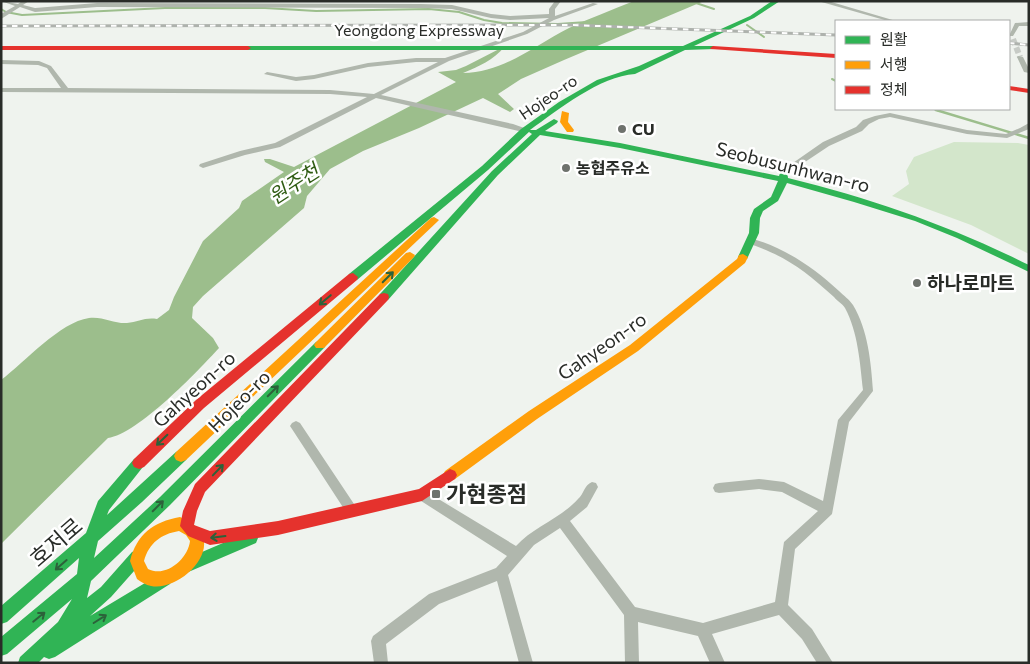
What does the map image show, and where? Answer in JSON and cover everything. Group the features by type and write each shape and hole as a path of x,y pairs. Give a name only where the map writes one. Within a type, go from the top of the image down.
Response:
{"main road":[{"name":"Hojeo-ro","path":"1,648 44,614 134,531 464,196 534,129 600,82 638,68 752,17 777,1"},
{"path":"1,44 120,47"},
{"name":"Yeongdong Expressway","path":"1,48 618,47 835,56"},
{"path":"1,55 47,56 144,53"},
{"name":"Yeongdong Expressway","path":"1,55 144,53 749,53 835,61"},
{"name":"Hojeo-ro","path":"464,196 490,170 526,144 534,129 565,113 638,68"},
{"path":"1010,82 1029,86"},
{"path":"1010,88 1029,91"},
{"path":"526,144 569,133 564,122 565,113"},
{"name":"Seobusunhwan-ro","path":"534,129 569,133 866,194 931,216 1029,263"},
{"name":"Seobusunhwan-ro","path":"783,176 926,221 1029,269"},
{"name":"Gahyeon-ro","path":"278,528 422,495 532,415 634,348 741,261 754,233 755,218 760,209 770,204 783,188 783,176"},
{"path":"186,566 193,557 196,548 197,538 190,529 190,511 200,488 356,327 464,196"},
{"name":"Gahyeon-ro","path":"28,663 64,628 82,592 88,548 103,506 141,461 200,404 464,196"},
{"name":"호저로","path":"1,616 137,498 464,196"},
{"path":"64,628 94,604 123,576 137,557 145,540 153,533 171,525 190,529 210,538 278,528"},
{"path":"28,663 186,566 214,552 278,528"},
{"path":"137,557 137,565 140,572 156,580 166,578"}],"street":[{"path":"3,1 16,8 34,10 97,5 452,7 491,16 550,19"},
{"path":"3,16 26,1"},
{"path":"550,19 552,9 558,1"},
{"path":"821,1 888,20"},
{"path":"204,166 243,152 277,145 447,60 525,33 550,19 595,4"},
{"path":"1011,37 1017,24 1029,24"},
{"path":"1020,57 1027,72"},
{"path":"267,74 284,78 314,78 350,68 376,64 416,60 447,60"},
{"path":"1,62 39,62 49,67 66,90"},
{"path":"1,90 330,92 375,96 510,126 534,129"},
{"path":"783,176 826,144 860,128 866,122 877,117 890,115 967,132 1012,135 1027,127"},
{"path":"750,241 771,248 805,266 850,307 860,335 868,391 844,420 828,510 789,546 781,607"},
{"path":"296,426 352,510"},
{"path":"719,488 759,484 784,487 828,510"},
{"path":"380,663 378,641 385,635 434,599 501,573 529,541 562,520 583,503 592,487"},
{"path":"422,495 518,555"},
{"path":"562,520 631,612 632,663"},
{"path":"501,573 526,663"},
{"path":"631,612 703,630 781,607"},
{"path":"781,607 807,634 826,663"},
{"path":"703,630 718,663"}],"shaded area":[{"path":"954,142 1018,143 1029,145 1029,254 971,225 892,196 909,184 906,171 914,157"}],"water":[{"name":"원주천","path":"634,1 704,1 521,79 498,94 514,109 510,112 483,98 419,128 363,151 330,169 307,196 304,208 203,296 193,307 192,318 213,338 219,348 183,386 151,414 121,434 108,438 1,544 1,380 43,344 66,327 78,321 99,318 127,323 145,319 157,319 169,310 203,241 239,208 242,201 284,172 265,162 264,159 270,159 294,167 456,82 438,72 456,70 505,46 491,59 463,73 478,72 492,68 518,57 569,28"}],"waterway":[{"path":"690,1 714,9"},
{"path":"1,9 6,12 22,15 165,8 265,8 316,11 429,9 459,12 484,20 502,23 558,24 587,22"},
{"path":"747,25 764,37"},
{"path":"936,110 1029,138"}],"tunnel":[{"path":"1013,39 1020,57"}],"railway":[{"path":"1,26 571,25 835,35"},
{"path":"1010,43 1029,45"}],"traffic: fast":[{"path":"632,72 752,17 777,1"},
{"path":"248,48 713,48"},
{"path":"353,277 485,168 524,131 562,104 600,82 638,68"},
{"path":"384,297 495,173 544,127 554,121"},
{"path":"533,132 585,139 703,162 827,191 932,224 1029,269"},
{"path":"743,257 754,233 755,218 759,209 770,203 778,195 784,172"},
{"path":"1,648 85,577 165,501 320,345"},
{"path":"1,616 137,498 181,456"},
{"path":"26,663 64,628 73,614 82,592 88,548 103,506 139,463"},
{"path":"186,566 251,538"},
{"path":"71,623 106,592 137,557"},
{"path":"49,651 165,579"}],"traffic: slow":[{"path":"565,113 564,122 570,130"},
{"path":"181,456 434,220"},
{"path":"320,345 410,255"},
{"path":"450,475 533,415 634,348 741,261 743,257"},
{"path":"180,524 191,530 198,540 196,552 189,563 178,572 165,578 152,579 142,574 137,561 142,546 158,531 180,524"}],"traffic: jam":[{"path":"1,48 248,48"},
{"path":"713,48 835,56"},
{"path":"1010,88 1029,91"},
{"path":"139,463 200,404 353,277"},
{"path":"187,526 190,511 200,488 384,297"},
{"path":"193,531 210,538 278,528 422,495 450,475"}],"place":[{"name":"CU","path":"622,129"},
{"name":"농협주유소","path":"566,168"},
{"name":"하나로마트","path":"917,283"},
{"name":"가현종점","path":"436,494"}]}
